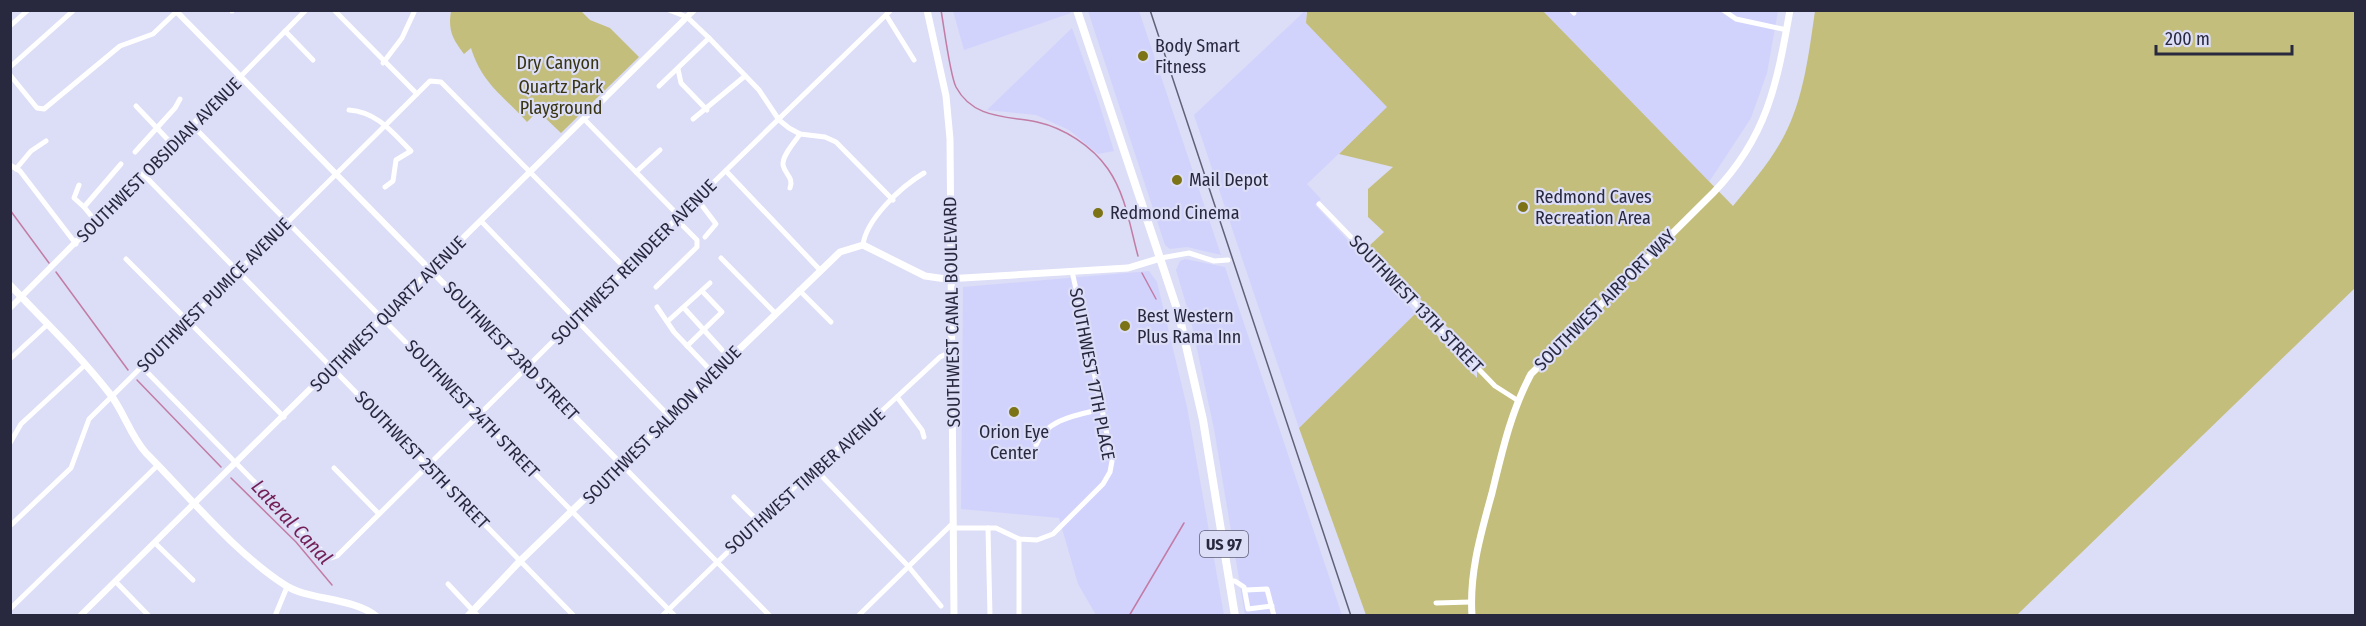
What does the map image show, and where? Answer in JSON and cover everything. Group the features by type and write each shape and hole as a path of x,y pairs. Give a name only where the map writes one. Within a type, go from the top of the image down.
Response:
{"highway":[{"name":"US 97","path":"1077,10 1161,258 1197,390 1235,615"}],"main road":[{"name":"SOUTHWEST CANAL BOULEVARD","path":"927,10 948,115 953,279 954,615"},
{"name":"SOUTHWEST AIRPORT WAY","path":"1472,615 1472,576 1480,539 1517,400 1530,374 1702,204 1741,161 1771,104 1790,10"},
{"path":"863,245 925,276 953,279 1128,268 1161,258"},
{"name":"SOUTHWEST SALMON AVENUE","path":"473,614 519,562 573,513 669,416 820,270 846,248 863,245"},
{"path":"10,285 86,364 112,396 135,440 255,563 287,587 329,597 369,610 376,615"}],"street":[{"path":"10,67 74,10"},
{"name":"SOUTHWEST OBSIDIAN AVENUE","path":"10,308 97,223 306,10"},
{"path":"334,10 383,63 417,94"},
{"path":"383,63 402,38 415,10"},
{"path":"669,10 687,17 709,38 759,90 779,120 800,134 825,137 836,142 893,200"},
{"name":"SOUTHWEST QUARTZ AVENUE","path":"80,615 284,417 694,10"},
{"name":"SOUTHWEST REINDEER AVENUE","path":"237,463 325,554 331,558 337,556 478,414 891,10"},
{"path":"1723,10 1736,19 1787,30"},
{"path":"10,26 27,11"},
{"path":"10,75 37,108 44,109 120,46 153,34 175,11"},
{"name":"SOUTHWEST 23RD STREET","path":"175,11 771,615"},
{"path":"886,15 914,60"},
{"path":"285,31 313,60"},
{"path":"659,86 709,38"},
{"path":"678,69 681,83 707,110"},
{"path":"693,119 707,110 745,76"},
{"name":"SOUTHWEST PUMICE AVENUE","path":"10,526 70,468 89,419 430,81 438,80 531,171"},
{"path":"135,152 175,108 180,99"},
{"path":"136,106 156,130 173,145"},
{"path":"349,110 363,111 385,126 411,151 396,160 393,181 385,187"},
{"path":"584,119 636,172 697,240 697,247 656,287"},
{"name":"SOUTHWEST 24TH STREET","path":"193,126 675,615"},
{"path":"790,188 791,177 783,166 800,134"},
{"path":"16,169 31,151 46,141"},
{"path":"636,172 660,150"},
{"path":"84,207 121,164"},
{"path":"10,165 16,169 76,244"},
{"path":"531,171 626,269"},
{"path":"726,171 820,270"},
{"path":"863,245 868,225 924,173"},
{"name":"SOUTHWEST 25TH STREET","path":"144,175 519,562 574,615"},
{"path":"79,185 74,198 97,223"},
{"path":"697,199 716,224 705,237"},
{"name":"SOUTHWEST 13TH STREET","path":"1319,204 1495,386 1517,400"},
{"path":"481,221 669,416"},
{"path":"1161,258 1189,253 1214,261 1228,260"},
{"path":"721,258 775,313"},
{"path":"126,259 284,417"},
{"name":"SOUTHWEST 17TH PLACE","path":"955,524 996,528 1019,539 1037,540 1053,534 1103,484 1112,461 1072,271"},
{"path":"668,321 710,283"},
{"path":"799,290 831,322"},
{"path":"687,346 722,312 702,291"},
{"path":"657,307 687,346 713,373"},
{"path":"684,308 722,350"},
{"path":"10,359 48,324"},
{"name":"SOUTHWEST TIMBER AVENUE","path":"662,615 814,468 940,357 952,351"},
{"path":"10,443 21,424 86,364"},
{"path":"142,367 237,463"},
{"path":"897,397 922,430 924,437"},
{"path":"1036,445 1039,437 1048,427 1065,418 1102,409"},
{"path":"10,609 158,465"},
{"path":"333,468 379,514"},
{"path":"814,468 908,566 941,606"},
{"path":"734,497 758,521"},
{"path":"858,615 955,524"},
{"path":"988,528 990,615"},
{"path":"1019,539 1019,615"},
{"path":"155,543 193,580"},
{"path":"1230,581 1235,581 1246,590 1267,589 1274,615"},
{"path":"116,582 149,615"},
{"path":"448,584 473,614"},
{"path":"275,615 287,587"},
{"path":"1246,590 1248,609 1272,606"},
{"path":"1436,603 1471,602"}],"shaded area":[{"path":"1306,10 1306,23 1389,106 1307,184 1321,199 1315,205 1416,313 1299,428 1194,115"},
{"path":"953,11 1070,11 1071,13 964,50"},
{"path":"1088,11 1139,11 1221,255 1187,247 1170,249 1165,245"},
{"path":"1543,11 1778,11 1767,73 1751,118 1709,182"},
{"path":"1072,28 1114,151 1098,154 1069,130 1036,115 987,110"},
{"path":"1185,259 1225,267 1342,615 1245,615 1214,429 1191,321 1176,270 1180,261"},
{"path":"1149,271 1157,282 1187,407 1224,615 1096,615 1078,584 1059,518 961,509 963,287"}],"green space":[{"name":"Dry Canyon","path":"451,11 581,11 590,20 610,28 639,57 561,133 538,111 527,122 494,89 481,71 471,48 464,54 456,43 450,23"},
{"path":"1307,11 1543,11 1733,206 1773,154 1791,121 1805,75 1815,11 2355,11 2355,288 2017,615 1366,615 1299,428 1416,313 1477,378 1477,358 1369,246 1384,232 1368,217 1368,189 1393,167 1339,154 1387,107 1306,23"}],"waterway":[{"path":"941,10 952,72 956,87 963,97 981,111 1037,122 1067,133 1094,153 1108,169 1119,189 1138,256"},
{"name":"Lateral Canal","path":"10,210 49,263"},
{"name":"Lateral Canal","path":"56,272 128,370"},
{"path":"1142,273 1156,299"},
{"name":"Lateral Canal","path":"137,380 221,467"},
{"name":"Lateral Canal","path":"231,478 296,542 332,585"},
{"path":"1129,616 1184,523"}],"railway":[{"path":"1150,10 1351,616"}],"place":[{"name":"Body Smart Fitness","path":"1143,56"},
{"name":"Mail Depot","path":"1177,180"},
{"name":"Redmond Caves Recreation Area","path":"1523,207"},
{"name":"Redmond Cinema","path":"1098,213"},
{"name":"Best Western Plus Rama Inn","path":"1125,326"},
{"name":"Orion Eye Center","path":"1014,412"}],"park label":[{"name":"Quartz Park Playground","path":"561,97"}]}
